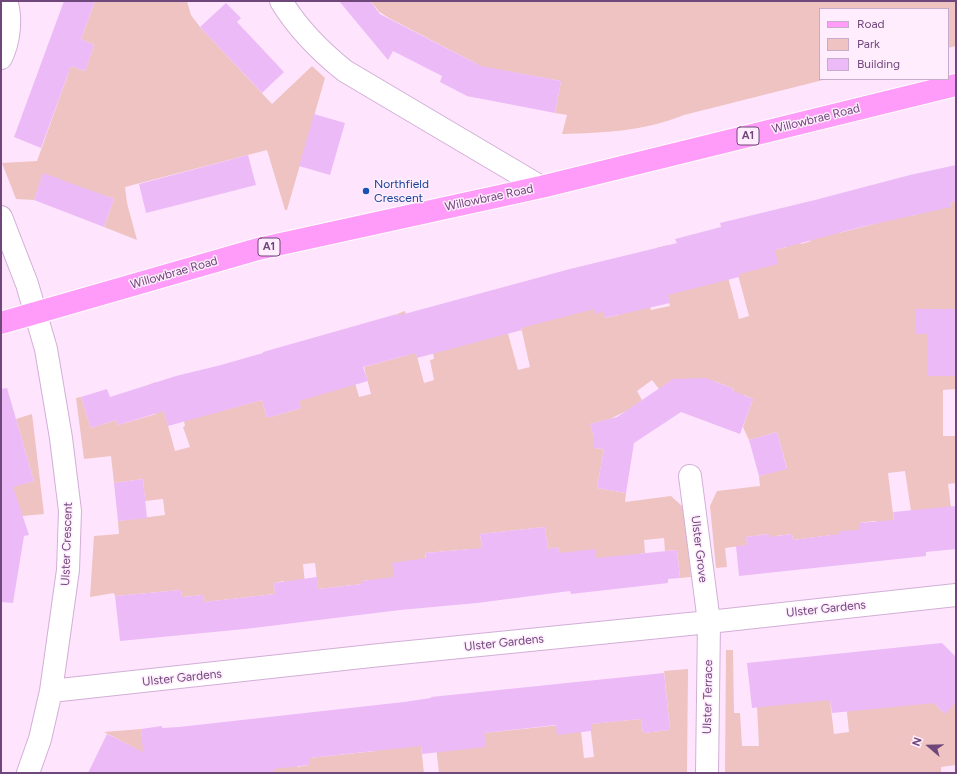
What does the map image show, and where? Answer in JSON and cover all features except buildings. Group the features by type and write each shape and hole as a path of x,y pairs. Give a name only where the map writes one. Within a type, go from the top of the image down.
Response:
{"main road":[{"name":"Willowbrae Road","path":"1,323 258,249 540,187 956,85"}],"street":[{"path":"1,58 6,46 8,33 9,18 6,1"},
{"path":"281,1 297,24 320,50 346,71 540,187"},
{"name":"Ulster Crescent","path":"1,217 27,284 48,356 61,438 70,511 68,570 51,692 40,739 28,773"},
{"name":"Ulster Grove","path":"690,476 709,622"},
{"name":"Ulster Gardens","path":"51,692 380,655 709,622 956,595"},
{"name":"Ulster Terrace","path":"707,773 709,622"}],"green space":[{"path":"95,1 187,1 191,15 200,27 272,104 312,66 325,78 287,210 285,210 267,150 125,187 127,203 137,240 104,227 114,199 43,174 34,200 16,199 2,163 37,161 71,66 85,71 94,45 81,39"},
{"path":"370,1 956,1 956,46 949,48 949,8 819,8 819,80 823,80 684,115 655,125 609,132 562,134 567,115 555,113 561,81 484,67 478,98 467,96 479,65 389,18 378,10"},
{"path":"956,201 956,309 916,309 916,334 928,334 956,376 956,389 943,390 943,436 956,436 956,483 948,484 951,507 911,511 905,471 888,473 895,530 875,521 859,523 860,533 843,564 832,535 793,540 792,534 775,536 776,542 771,543 769,534 746,537 747,545 725,548 727,567 716,568 710,506 717,491 760,486 759,476 787,468 777,432 749,440 743,427 753,399 744,395 741,403 730,399 734,389 714,381 710,392 692,379 673,379 659,389 652,380 637,391 642,400 628,410 610,419 590,424 594,437 594,448 604,449 597,488 626,493 625,502 671,496 683,507 691,577 680,578 677,550 665,551 664,538 644,540 645,553 596,560 559,553 558,547 548,549 545,527 480,534 483,556 472,557 471,549 425,553 428,582 394,580 372,583 371,580 362,581 362,584 318,589 315,563 303,564 305,584 285,593 284,581 274,583 275,594 204,602 203,595 182,597 181,590 115,596 114,593 90,597 94,536 119,534 118,521 165,515 163,499 145,501 143,479 114,483 111,456 84,459 76,398 81,397 91,428 116,420 118,425 156,414 148,385 156,382 175,451 190,447 183,427 185,426 184,421 262,400 267,418 301,408 295,388 352,372 359,397 371,394 364,367 408,355 397,314 405,311 424,383 434,380 430,360 434,359 433,353 501,308 518,370 530,367 521,327 574,288 603,311 605,318 619,315 617,303 647,296 651,310 670,306 656,248 668,245 680,292 724,262 739,319 749,316 734,260 787,247 779,209 781,208 788,234 798,231 801,244 811,241 811,238 838,231 839,233 910,213 911,216 951,206 950,203"},
{"path":"32,414 44,514 22,516 1,490 34,481 16,419"},
{"path":"726,650 733,650 734,713 740,713 742,746 759,746 757,707 827,676 834,734 849,732 846,703 920,689 944,713 956,702 956,765 941,767 941,773 725,773"},
{"path":"688,669 687,773 439,773 435,738 485,747 484,733 580,723 584,758 594,757 590,724 641,719 643,733 670,730 664,671"},
{"path":"418,719 424,773 274,773 273,762 296,759 297,767 309,765 309,758 376,751"},
{"path":"141,729 144,753 104,732"}],"place":[{"name":"Northfield Crescent","path":"366,191"}]}
